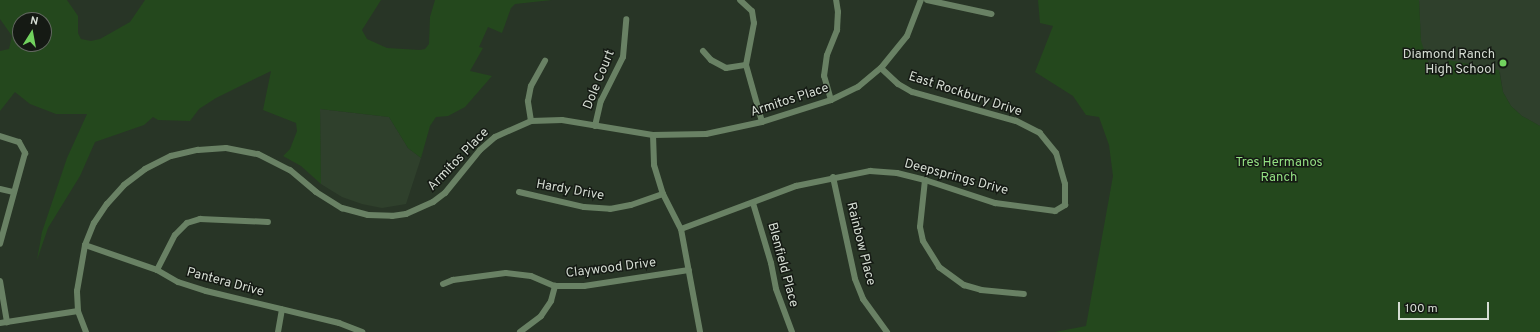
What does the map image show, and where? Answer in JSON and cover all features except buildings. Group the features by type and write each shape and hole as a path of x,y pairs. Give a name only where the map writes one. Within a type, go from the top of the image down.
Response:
{"street":[{"path":"740,0 752,11 754,23 746,65 762,122"},
{"path":"830,100 824,76 827,55 837,30 838,12 836,0"},
{"name":"Armitos Place","path":"86,332 78,311 77,291 85,245 103,210 124,185 145,169 171,156 198,150 226,148 258,154 290,170 316,192 342,208 368,215 392,216 417,210 433,202 445,193 480,150 495,136 531,121 562,120 653,135 706,134 762,122 830,100 858,87 881,68 907,36 921,0"},
{"path":"927,0 992,14"},
{"name":"Dole Court","path":"595,126 601,102 623,57 626,19"},
{"path":"703,51 711,60 726,68 746,65"},
{"path":"531,121 528,101 531,86 545,61"},
{"name":"East Rockbury Drive","path":"881,68 898,84 912,92 1016,121 1040,134 1056,153 1065,184 1065,205"},
{"path":"653,135 654,165 663,194 681,229 700,332"},
{"path":"0,136 19,142 24,147 25,153 13,192 0,244"},
{"name":"Deepsprings Drive","path":"681,229 796,186 833,177 870,171 897,173 924,180 995,203 1055,211 1065,205"},
{"name":"Rainbow Place","path":"833,177 855,279 863,299 887,332"},
{"path":"924,180 919,211 920,227 923,240 939,267 964,285 981,290 1024,294"},
{"path":"0,189 13,192"},
{"name":"Hardy Drive","path":"519,192 584,207 610,209 631,205 663,194"},
{"name":"Blenfield Place","path":"753,203 771,263 776,289 792,332"},
{"path":"157,270 175,235 187,223 200,219 247,223 268,222"},
{"name":"Pantera Drive","path":"85,245 157,270 178,282 206,291 339,323 362,332"},
{"name":"Claywood Drive","path":"443,284 453,280 506,273 531,276 555,286 584,286 689,270"},
{"path":"0,281 3,323 78,311"},
{"path":"520,332 541,316 551,302 555,286"},
{"path":"278,332 282,309"}],"shaded area":[{"name":"Diamond Ranch High School","path":"1419,0 1540,0 1540,126 1522,116 1511,106 1503,92 1500,72 1444,70 1429,65 1421,45"},
{"path":"320,109 389,117 408,148 421,158 406,204 382,208 362,204 342,197 321,184"}],"green space":[{"path":"0,0 67,0 78,16 78,33 81,39 91,41 100,39 130,22 145,0 381,0 362,30 367,39 387,48 420,50 425,49 429,44 430,17 435,0 552,0 515,4 511,8 502,33 488,27 479,47 483,48 470,71 492,76 465,107 448,116 436,117 430,126 421,158 408,148 389,117 320,109 321,184 301,166 283,156 290,149 297,131 296,123 263,110 271,71 216,98 199,109 190,121 158,120 153,117 144,125 95,142 80,176 48,228 37,260 42,232 67,158 87,114 56,114 30,104 15,92 0,111 0,51 9,49 12,36 0,19"},
{"name":"Tres Hermanos Ranch","path":"1038,0 1419,0 1421,41 1429,65 1444,70 1448,60 1499,70 1503,92 1511,106 1522,116 1540,126 1540,332 1055,332 1086,326 1113,176 1109,145 1099,117 1086,115 1073,96 1035,72 1053,26 1040,23"}],"place":[{"name":"Diamond Ranch High School","path":"1503,63"}]}
